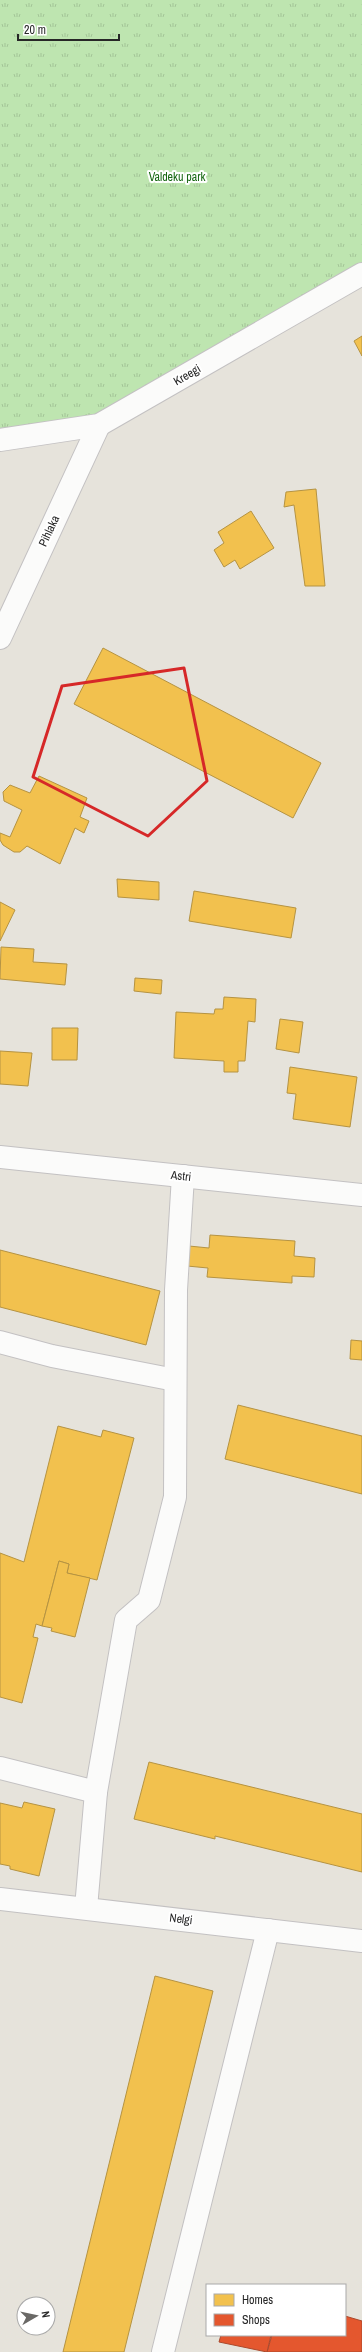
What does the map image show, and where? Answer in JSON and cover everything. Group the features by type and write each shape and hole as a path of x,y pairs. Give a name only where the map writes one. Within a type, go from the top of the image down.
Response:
{"street":[{"name":"Kreegi","path":"0,440 99,425 362,274"},
{"name":"Pihlaka","path":"0,638 99,425"},
{"name":"Astri","path":"0,1157 362,1195"},
{"path":"86,1908 96,1792 126,1620 148,1600 175,1497 174,1380 176,1290 183,1176"},
{"path":"0,1342 52,1356 174,1380"},
{"path":"0,1768 96,1792"},
{"name":"Nelgi","path":"0,1899 362,1941"},
{"path":"163,2352 268,1930"}],"highlighted area":[{"path":"184,668 207,781 148,836 33,777 62,686"}],"green space":[{"name":"Valdeku park","path":"0,0 362,0 362,274 99,425 0,440"}],"building: Homes":[{"path":"362,336 362,356 354,341"},
{"path":"316,489 325,586 305,586 294,505 284,507 286,492"},
{"path":"251,511 274,548 240,569 235,560 224,567 214,550 224,543 218,532"},
{"path":"103,648 321,763 293,818 74,704"},
{"path":"39,776 87,798 80,817 89,821 84,833 75,828 60,864 27,846 20,852 14,852 3,845 0,840 0,833 10,837 22,810 4,801 3,792 10,785 30,793"},
{"path":"117,879 159,882 159,900 118,897"},
{"path":"194,891 296,908 291,938 189,921"},
{"path":"0,902 15,910 0,941"},
{"path":"1,947 34,949 33,962 67,964 65,985 0,979"},
{"path":"135,978 162,980 161,994 134,991"},
{"path":"224,997 256,999 255,1022 248,1021 245,1061 238,1061 238,1072 224,1072 224,1061 174,1058 176,1012 214,1014 215,1009 223,1009"},
{"path":"280,1019 303,1022 299,1053 276,1049"},
{"path":"52,1028 78,1028 77,1060 52,1060"},
{"path":"0,1051 32,1053 28,1086 0,1084"},
{"path":"290,1067 357,1077 350,1127 293,1119 296,1094 287,1093"},
{"path":"210,1235 295,1241 294,1256 315,1258 314,1277 292,1276 292,1283 207,1277 208,1268 187,1266 189,1246 209,1248"},
{"path":"0,1250 160,1291 146,1345 0,1307"},
{"path":"351,1340 362,1341 362,1360 350,1359"},
{"path":"238,1405 362,1436 362,1494 225,1459"},
{"path":"58,1426 101,1437 103,1430 134,1438 97,1580 67,1573 69,1564 59,1561 42,1626 36,1624 33,1637 38,1638 22,1703 0,1697 0,1553 24,1562"},
{"path":"59,1561 69,1564 67,1573 90,1578 75,1637 51,1631 52,1628 42,1626"},
{"path":"149,1762 362,1814 362,1872 215,1836 215,1839 134,1819"},
{"path":"24,1802 55,1809 39,1876 10,1869 10,1866 0,1864 0,1803 22,1808"},
{"path":"155,1976 213,1991 124,2352 63,2352"}],"building: Shops":[{"path":"346,2316 362,2321 362,2352 267,2352 272,2336 346,2336"},
{"path":"221,2336 271,2336 267,2352 219,2342"}]}
